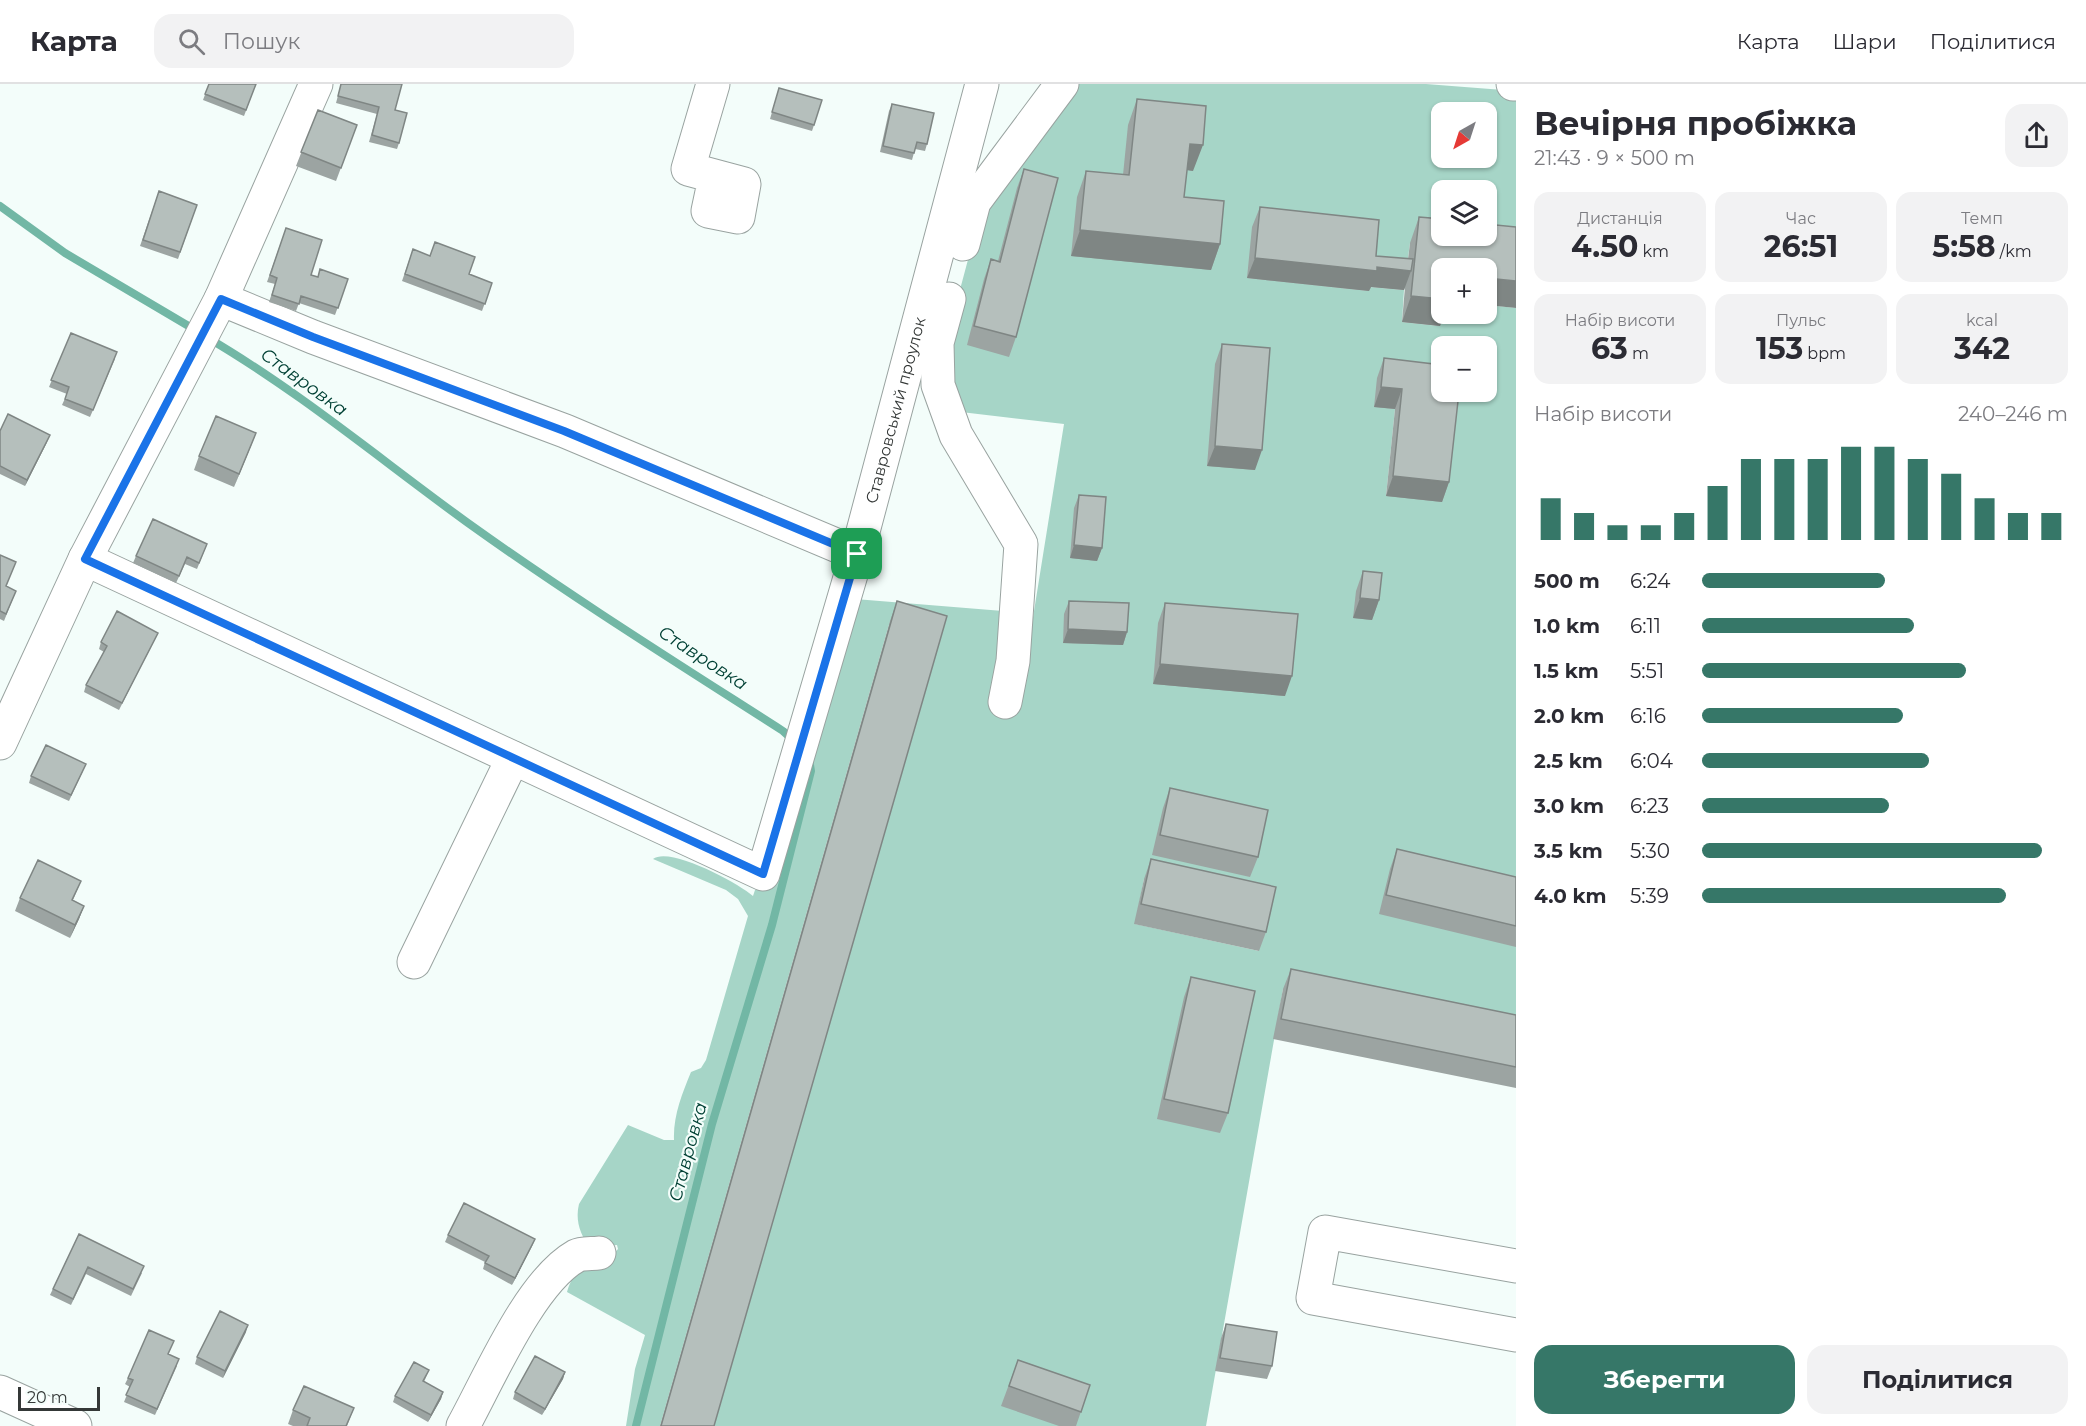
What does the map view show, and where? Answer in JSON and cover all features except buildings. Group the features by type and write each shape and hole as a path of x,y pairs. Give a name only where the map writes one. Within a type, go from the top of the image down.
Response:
{"street":[{"path":"0,743 85,559 221,299 316,84"},
{"path":"713,84 687,169 715,178"},
{"name":"Ставровський проулок","path":"513,758 763,874 857,554 982,84"},
{"path":"1005,702 1014,661 1021,544 956,435 938,385 937,343 975,202 1062,84"},
{"path":"221,299 313,337 564,431 857,554"},
{"path":"85,559 513,758 414,962"},
{"path":"1516,1266 1325,1232 1313,1298 1516,1335"},
{"path":"463,1426 529,1306 549,1279 577,1255 599,1253"},
{"path":"0,1392 75,1426"}],"green space":[{"path":"1077,84 1426,84 1516,91 1516,254 1439,246 1497,246 1497,180 1431,180 1431,245 1410,243 1405,279 1253,227 1248,278 1369,291 1370,287 1404,290 1402,322 1439,326 1440,324 1497,324 1497,306 1516,308 1516,1037 1283,989 1206,1426 713,1426 890,621 660,1426 626,1426 635,1369 645,1335 567,1292 571,1281 577,1274 611,1256 618,1249 617,1245 591,1248 579,1228 579,1204 628,1125 664,1140 674,1140 675,1122 681,1097 691,1072 701,1068 706,1060 748,916 738,899 726,890 653,859 662,856 674,857 688,862 719,875 753,896 755,890 765,888 855,599 1003,611 990,702 1018,711 1064,424 961,412 946,342 981,211","holes":["1431,336 1497,336 1497,402 1447,402 1386,496 1395,409 1374,406 1431,388","1065,614 1123,617 1064,643","1144,879 1259,951 1135,924"]}],"waterway":[{"name":"Ставровка","path":"0,206 65,253 197,331"},
{"name":"Ставровка","path":"208,338 308,404 545,577 783,731 795,742"},
{"name":"Ставровка","path":"636,1426 712,1124 772,925 811,771 809,759"}],"route":[{"path":"221,299 313,337 564,431 857,554 763,874 85,559 221,299"}]}
